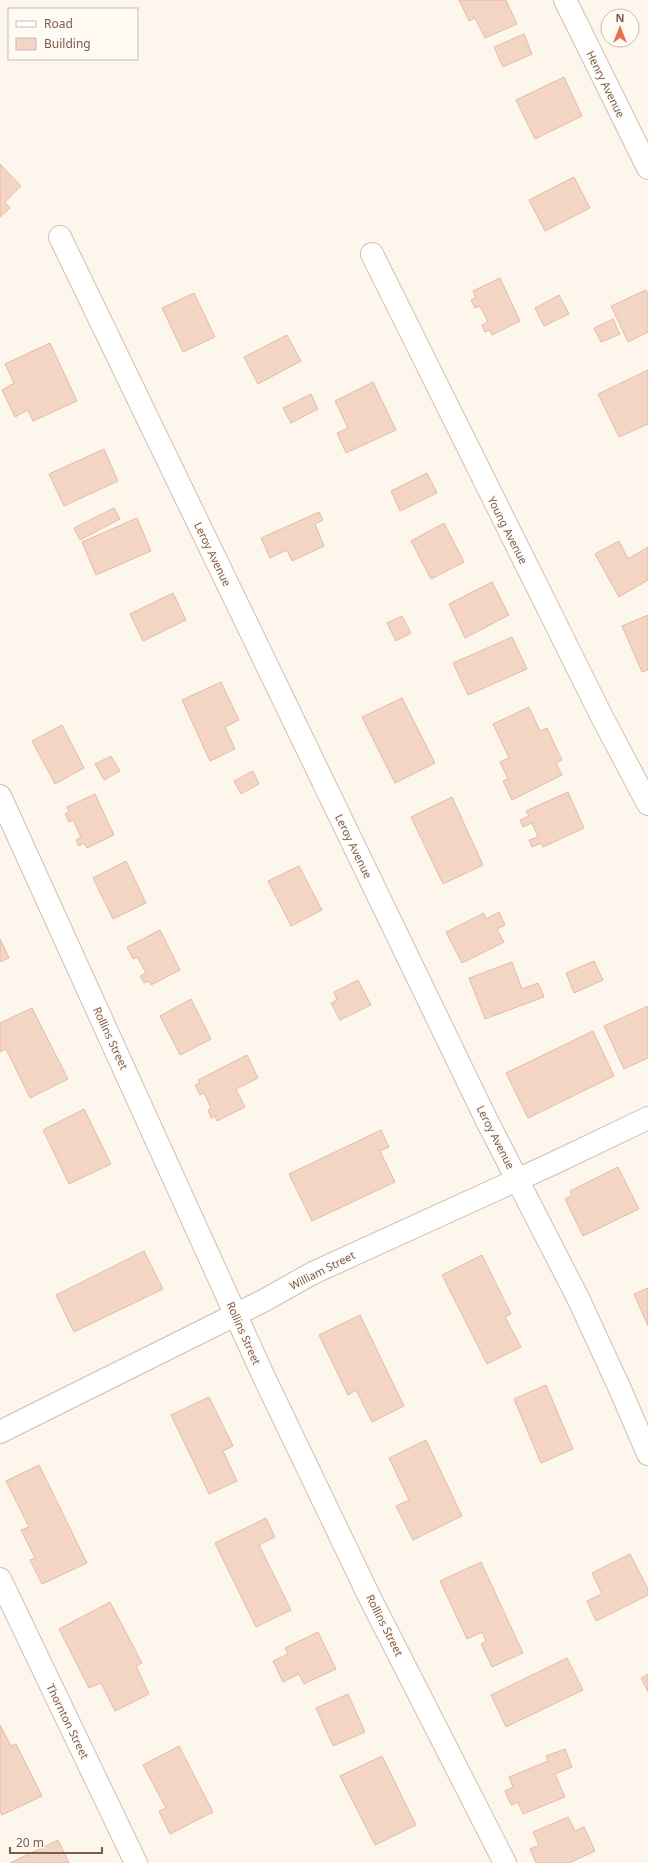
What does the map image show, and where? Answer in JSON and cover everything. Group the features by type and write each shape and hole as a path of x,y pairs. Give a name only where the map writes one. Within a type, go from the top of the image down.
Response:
{"street":[{"name":"Henry Avenue","path":"565,0 648,168"},
{"name":"Leroy Avenue","path":"60,237 430,1003 578,1298 648,1454"},
{"name":"Young Avenue","path":"372,254 602,717 648,804"},
{"name":"Rollins Street","path":"0,796 236,1314 370,1598 506,1863"},
{"name":"William Street","path":"0,1432 236,1314 313,1273 518,1180 648,1118"},
{"name":"Thornton Street","path":"0,1579 136,1863"}],"building":[{"path":"459,0 506,0 517,24 485,38 475,18 469,21"},
{"path":"524,34 532,54 503,67 494,47"},
{"path":"564,77 582,116 535,139 516,100"},
{"path":"0,164 21,186 5,202 10,208 0,217"},
{"path":"574,177 590,208 545,231 529,200"},
{"path":"500,278 520,321 492,335 490,330 485,332 482,325 488,322 480,306 475,308 471,300 476,298 473,291"},
{"path":"646,290 648,294 648,332 628,342 611,306"},
{"path":"194,293 215,337 183,352 162,308"},
{"path":"559,295 569,314 544,326 535,308"},
{"path":"613,319 620,334 601,342 594,328"},
{"path":"287,335 301,361 258,384 244,357"},
{"path":"50,343 77,401 33,421 28,410 15,417 2,390 14,383 5,364"},
{"path":"648,370 648,424 619,437 598,394"},
{"path":"373,382 396,430 346,453 337,433 348,428 335,401"},
{"path":"311,394 318,409 291,423 283,408"},
{"path":"104,449 118,481 64,506 49,474"},
{"path":"427,473 437,493 400,511 391,491"},
{"path":"114,508 120,519 80,540 74,528"},
{"path":"319,512 323,520 315,524 324,546 292,561 287,550 270,558 261,538"},
{"path":"137,518 151,551 96,575 82,542"},
{"path":"444,523 464,562 431,579 411,541"},
{"path":"619,541 628,559 648,547 648,580 619,597 595,554"},
{"path":"492,582 509,615 465,638 449,604"},
{"path":"173,593 186,620 143,641 130,614"},
{"path":"648,615 648,670 642,672 622,626"},
{"path":"402,616 411,633 396,641 387,623"},
{"path":"512,637 527,669 468,695 453,663"},
{"path":"221,682 239,720 225,727 235,749 210,761 182,700"},
{"path":"402,698 435,763 395,783 362,717"},
{"path":"529,707 540,731 547,728 562,760 556,763 562,775 512,800 503,781 508,779 500,762 509,758 493,724"},
{"path":"62,725 84,768 55,784 32,741"},
{"path":"111,756 120,771 104,780 95,764"},
{"path":"253,771 259,784 241,794 234,781"},
{"path":"568,792 584,828 543,847 541,843 532,847 529,840 538,837 532,823 523,827 520,820 529,816 526,811"},
{"path":"95,794 114,835 87,848 84,843 79,846 76,840 81,837 73,820 69,822 65,814 69,812 67,807"},
{"path":"452,797 483,865 443,884 411,817"},
{"path":"126,861 146,903 113,919 93,878"},
{"path":"299,866 322,910 291,926 268,881"},
{"path":"499,912 505,925 497,929 504,942 462,963 446,932 484,913 486,919"},
{"path":"160,930 180,970 151,985 149,981 144,983 140,976 146,973 137,957 133,959 127,947"},
{"path":"0,939 9,958 0,962"},
{"path":"594,961 603,980 574,993 566,973"},
{"path":"512,962 522,989 538,983 544,997 485,1019 469,978"},
{"path":"358,980 371,1005 340,1020 331,1003 337,1000 334,992"},
{"path":"191,999 211,1039 180,1055 160,1016"},
{"path":"648,1006 648,1058 624,1069 604,1026"},
{"path":"32,1008 68,1079 30,1098 6,1049 0,1052 0,1023"},
{"path":"593,1031 614,1076 528,1118 506,1073"},
{"path":"247,1055 258,1078 236,1089 245,1107 217,1121 215,1116 211,1118 208,1110 211,1108 204,1093 200,1095 195,1085 200,1083 198,1080"},
{"path":"84,1109 111,1164 69,1184 43,1130"},
{"path":"381,1130 389,1147 380,1151 395,1182 312,1221 289,1174"},
{"path":"618,1167 639,1209 583,1236 565,1199 572,1195 570,1191"},
{"path":"144,1251 163,1289 74,1332 56,1295"},
{"path":"482,1255 511,1314 505,1317 521,1347 487,1364 442,1275"},
{"path":"648,1288 648,1326 634,1294"},
{"path":"360,1315 404,1406 372,1422 356,1390 348,1395 319,1335"},
{"path":"546,1385 573,1449 541,1463 514,1399"},
{"path":"209,1397 233,1446 223,1451 237,1481 209,1494 171,1415"},
{"path":"426,1440 462,1516 413,1540 396,1506 409,1500 389,1458"},
{"path":"39,1465 87,1563 42,1584 30,1560 35,1558 21,1530 29,1527 6,1481"},
{"path":"266,1518 275,1537 259,1545 291,1610 256,1627 215,1543"},
{"path":"630,1554 648,1589 648,1595 596,1621 587,1601 602,1594 592,1573"},
{"path":"481,1562 523,1653 492,1667 481,1644 486,1641 482,1632 467,1639 440,1581"},
{"path":"110,1602 142,1663 136,1666 149,1694 115,1711 101,1683 89,1688 59,1629"},
{"path":"318,1632 336,1669 304,1684 299,1674 283,1682 273,1661 288,1654 285,1648"},
{"path":"567,1658 583,1690 506,1727 491,1695"},
{"path":"648,1674 648,1692 641,1678"},
{"path":"348,1694 365,1732 333,1746 316,1708"},
{"path":"0,1725 11,1746 16,1744 42,1796 2,1815 0,1811"},
{"path":"179,1746 213,1812 170,1834 159,1811 166,1808 143,1765"},
{"path":"565,1749 572,1767 555,1774 565,1797 523,1814 518,1802 511,1805 505,1791 513,1787 509,1777 548,1761 546,1756"},
{"path":"382,1756 416,1825 375,1845 340,1776"},
{"path":"568,1817 575,1831 584,1827 595,1851 569,1863 536,1863 530,1849 539,1845 533,1832"},
{"path":"58,1840 69,1863 10,1863"}]}
